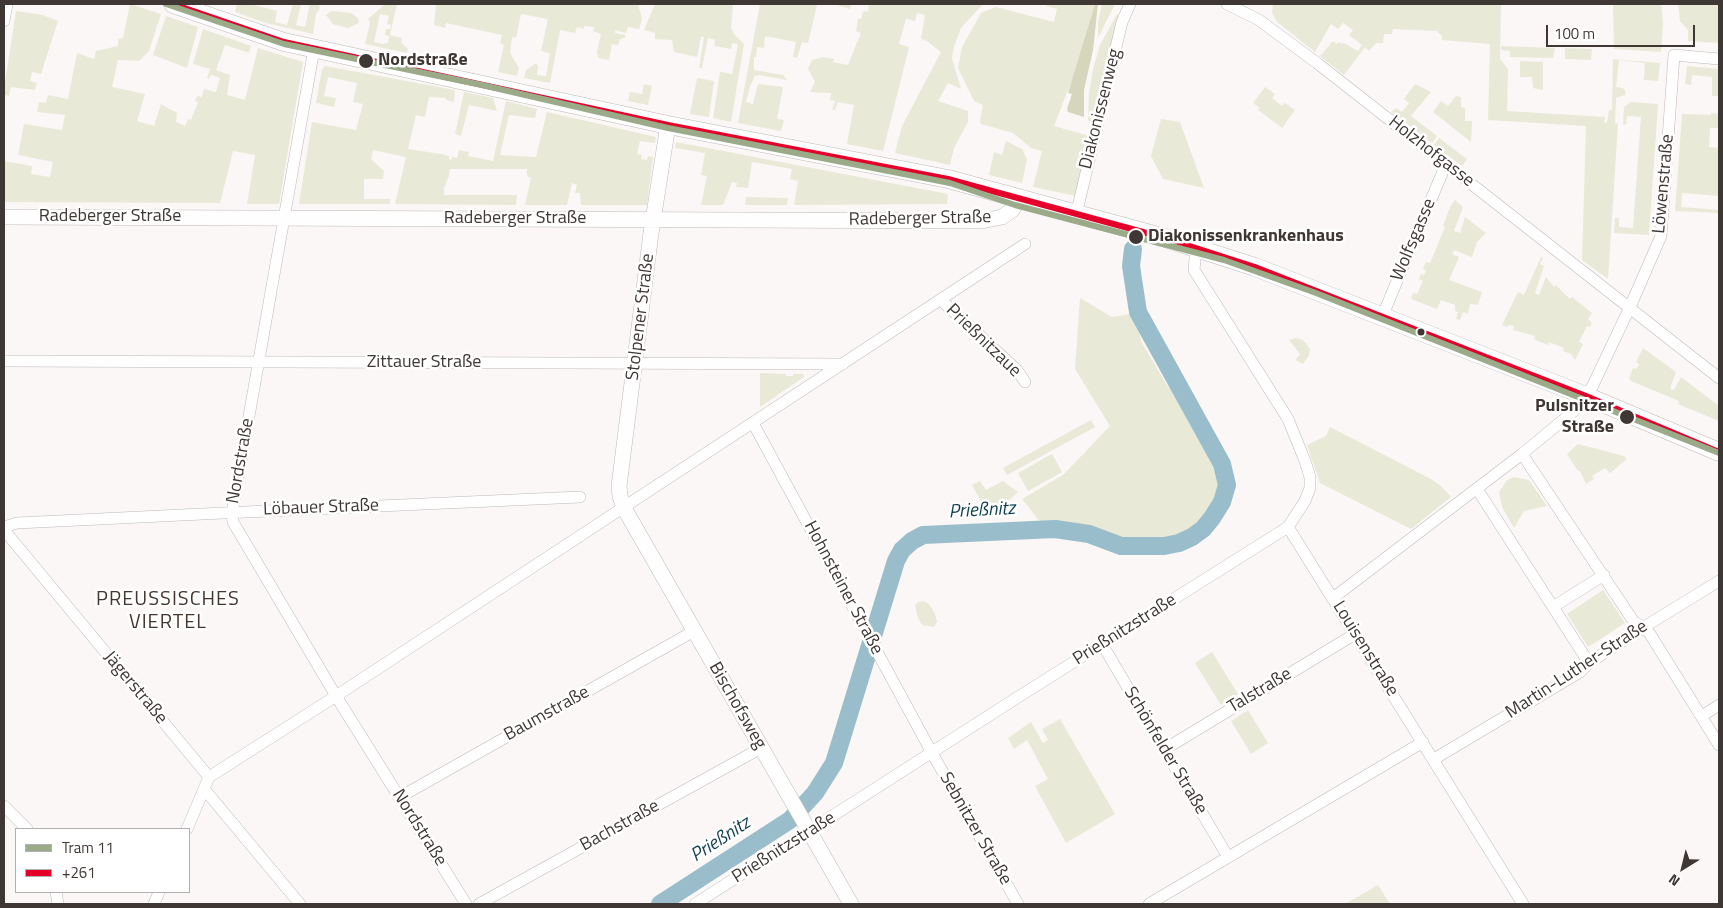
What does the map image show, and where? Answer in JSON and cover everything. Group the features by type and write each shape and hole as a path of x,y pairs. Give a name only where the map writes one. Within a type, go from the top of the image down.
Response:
{"main road":[{"path":"173,4 248,31 314,49 474,81 668,125 948,179 1196,248 1255,267 1586,396 1719,452"}],"street":[{"path":"4,21 7,4"},
{"name":"Diakonissenweg","path":"1076,215 1122,22 1130,4"},
{"name":"Holzhofgasse","path":"1227,4 1259,20 1317,63 1719,378"},
{"name":"Nordstraße","path":"314,49 232,512 233,522 336,696 466,904"},
{"name":"Löwenstraße","path":"1586,396 1630,307 1661,236 1674,55 1719,59"},
{"name":"Stolpener Straße","path":"624,508 619,486 653,220 668,125"},
{"name":"Wolfsgasse","path":"1382,317 1446,164"},
{"name":"Radeberger Straße","path":"4,217 982,221 1002,217 1012,210 1019,199"},
{"path":"188,828 209,777 624,508 1025,244"},
{"name":"Prießnitzstraße","path":"695,904 1288,527 1306,501 1310,488 1310,477 1305,461 1288,420 1194,270 1196,248"},
{"name":"Prießnitzaue","path":"941,300 1017,370 1025,382"},
{"name":"Zittauer Straße","path":"4,361 843,364"},
{"path":"1333,598 1576,412 1586,396"},
{"name":"Hohnsteiner Straße","path":"753,423 932,753"},
{"path":"1522,454 1634,622 1644,627 1664,654 1719,745"},
{"path":"1477,489 1589,663"},
{"name":"Löbauer Straße","path":"4,528 17,523 580,497"},
{"name":"Bischofsweg","path":"624,508 850,904"},
{"name":"Louisenstraße","path":"1288,527 1442,770 1523,904"},
{"name":"Jägerstraße","path":"4,528 209,777"},
{"path":"1553,607 1604,576"},
{"name":"Martin-Luther-Straße","path":"1434,759 1580,672 1589,663 1719,581"},
{"name":"Baumstraße","path":"400,797 694,631"},
{"name":"Talstraße","path":"1165,749 1356,634"},
{"name":"Schönfelder Straße","path":"1102,644 1228,858"},
{"path":"1702,716 1719,705"},
{"path":"1149,904 1423,742"},
{"name":"Bachstraße","path":"479,904 762,748"},
{"name":"Sebnitzer Straße","path":"932,753 1018,904"},
{"path":"205,790 300,904"},
{"path":"4,806 26,828"}],"green space":[{"path":"130,4 161,14 149,51 139,61 118,60 112,87 145,94 137,121 154,126 161,104 177,113 176,122 185,126 188,119 191,120 198,102 195,101 197,96 202,97 204,89 216,92 220,78 211,75 209,79 207,78 210,69 193,64 203,29 251,46 249,53 225,45 216,70 230,75 227,95 245,100 258,48 303,62 279,204 247,204 255,155 233,151 220,203 4,202 4,161 32,166 31,174 50,177 53,162 18,155 24,124 62,130 65,115 37,112 39,102 46,103 48,95 68,99 77,53 94,59 96,51 118,46 118,39 123,38"},
{"path":"237,4 250,4 277,11 275,22 287,25 293,4 301,4 296,25 305,27 310,4 318,4 320,8 316,14 313,34 266,23 235,12"},
{"path":"385,4 397,4 390,35 402,38 401,42 408,49 407,53 365,44 370,23 368,19","holes":["380,14 389,16 387,24 391,25 390,29 386,29 385,35 389,36 388,43 374,42"]},
{"path":"436,4 638,4 642,19 639,29 628,27 626,33 615,30 615,33 625,35 625,38 620,39 618,45 612,44 609,60 598,58 597,52 601,34 593,31 594,27 584,26 584,29 577,27 575,33 560,30 550,83 524,78 526,70 535,64 538,65 537,75 546,76 550,53 541,51 548,19 521,14 516,38 512,37 510,53 519,68 517,76 498,72 504,45 500,43 502,35 446,23 445,28 434,25"},
{"path":"655,4 733,4 731,28 744,44 731,122 713,118 720,72 732,74 738,44 732,43 731,49 714,46 715,40 708,38 702,68 699,68 704,37 701,37 697,57 674,52 672,40 655,39 655,33 644,30"},
{"path":"760,4 851,4 850,9 837,5 817,5 808,43 802,42 797,58 793,57 796,42 765,36 764,48 757,47 756,57 754,57 754,70 783,75 787,80 755,76 746,102 753,104 758,84 783,87 777,119 784,120 781,131 738,123"},
{"path":"869,4 983,4 961,28 954,47 952,58 961,89 948,83 938,101 968,111 968,122 954,148 950,165 895,153 902,126 941,52 927,41 921,39 925,15 917,13 915,21 906,19 899,44 909,47 883,151 847,144 854,105 838,102 835,110 832,110 835,101 830,100 831,93 810,92 815,82 808,69 812,60 823,57 834,59 833,62 848,65 861,33 856,31 858,19 861,19 863,11 868,12"},
{"path":"1047,4 1095,4 1075,72 1054,126 1090,136 1076,196 1033,187 1042,151 1031,148 1013,133 981,124 983,105 974,101 958,68 962,47 981,13 996,7 1054,22 1057,9 1046,6"},
{"path":"1095,4 1098,4 1093,50 1084,90 1084,117 1068,112 1067,109 1072,94 1068,93"},
{"path":"1102,4 1115,4 1098,38 1098,21"},
{"path":"1273,4 1501,4 1500,59 1508,69 1507,111 1605,117 1604,122 1607,123 1609,110 1612,110 1613,59 1660,63 1658,81 1644,80 1645,63 1619,60 1616,87 1623,88 1626,92 1625,95 1616,98 1615,123 1618,124 1608,279 1582,260 1586,126 1488,120 1490,44 1442,40 1442,36 1437,31 1393,29 1392,34 1384,34 1383,43 1376,43 1369,51 1365,47 1344,75 1320,56 1333,41 1337,44 1339,42 1344,43 1358,51 1362,45 1349,35 1353,30 1343,23 1338,29 1331,24 1315,52 1277,22 1272,13"},
{"path":"1613,4 1661,4 1663,24 1661,52 1614,49"},
{"path":"1678,4 1719,4 1719,43 1688,41 1688,30 1680,21"},
{"path":"16,11 43,15 58,21 41,74 32,72 30,81 37,83 35,90 11,87 9,96 4,95 4,88"},
{"path":"332,11 351,13 358,18 359,23 348,28 333,24 326,15"},
{"path":"1117,14 1119,18 1094,122 1088,121 1089,94 1093,69 1100,45"},
{"path":"166,16 198,27 187,68 153,55"},
{"path":"1501,46 1555,48 1553,58 1510,57 1510,51 1501,50"},
{"path":"1565,48 1592,49 1591,60 1565,59"},
{"path":"1520,61 1543,62 1543,90 1533,88 1532,77 1520,77"},
{"path":"325,66 455,90 454,102 446,100 446,98 429,97 425,117 416,115 408,149 449,156 451,160 452,157 457,158 459,150 469,152 468,156 493,161 506,101 537,109 535,118 509,115 500,155 536,157 547,112 656,137 655,143 640,141 637,154 642,155 641,159 647,160 648,156 653,157 647,205 581,205 580,193 575,193 577,185 572,183 567,205 525,205 531,178 527,176 527,169 450,169 444,188 444,195 517,195 516,205 395,204 406,157 373,150 371,159 384,171 383,179 364,179 364,199 390,199 390,204 299,204 312,122 356,130 363,104 353,102 357,83 328,77 324,96 336,98 334,107 316,103 322,69"},
{"path":"1687,66 1719,69 1719,96 1712,96 1712,77 1692,75 1691,85 1685,84"},
{"path":"697,78 714,81 709,117 690,114"},
{"path":"644,84 652,86 648,105 628,101 630,92 642,94"},
{"path":"1415,84 1431,92 1411,116 1437,136 1432,143 1391,112 1396,108 1402,112 1409,103 1404,99"},
{"path":"1265,87 1275,94 1272,98 1282,106 1285,103 1295,110 1282,128 1258,110 1260,108 1253,103"},
{"path":"464,92 493,98 497,111 469,105 461,136 455,134"},
{"path":"1456,96 1461,97 1461,107 1465,108 1465,121 1472,121 1471,142 1433,112 1441,101 1448,106"},
{"path":"1631,102 1658,104 1649,235 1614,233 1615,218 1619,218 1619,227 1633,228 1641,117 1627,116 1626,125 1623,124 1624,107"},
{"path":"1711,113 1719,114 1719,128 1710,128 1709,147 1719,148 1719,196 1682,193 1681,207 1719,210 1719,213 1675,211 1682,114 1711,115"},
{"path":"1161,119 1180,122 1204,188 1163,179 1151,156"},
{"path":"1439,138 1467,159 1462,166 1434,145"},
{"path":"1006,141 1022,149 1027,159 1022,183 989,175 994,152 1002,155"},
{"path":"676,142 948,194 947,204 794,205 798,181 790,179 792,169 752,162 748,188 736,187 737,183 732,182 723,205 701,205 707,176 701,175 705,153 675,148"},
{"path":"746,197 788,198 787,205 745,205"},
{"path":"1455,200 1463,207 1454,231 1460,233 1465,217 1486,233 1477,242 1472,257 1454,250 1452,254 1459,257 1449,280 1482,292 1478,305 1470,304 1468,314 1463,312 1460,320 1456,319 1458,312 1455,311 1455,305 1441,300 1437,309 1411,299 1413,293 1417,294 1423,281 1419,279 1421,274 1424,275 1426,271 1423,269 1426,262 1430,263 1445,227 1443,226 1450,207"},
{"path":"1541,257 1543,258 1540,264 1544,266 1535,293 1539,295 1546,277 1554,287 1556,285 1570,299 1572,297 1592,313 1588,319 1592,323 1590,327 1587,326 1579,342 1583,344 1575,360 1571,354 1563,351 1564,348 1549,342 1548,345 1534,339 1535,336 1513,330 1514,326 1509,325 1507,327 1502,325 1518,292 1524,295"},
{"path":"1080,298 1112,317 1136,313 1141,341 1165,382 1203,435 1221,467 1225,489 1215,510 1201,528 1183,538 1146,542 1120,542 1092,532 1041,523 1022,499 1063,475 1110,426 1075,369"},
{"path":"1296,338 1303,340 1310,349 1309,355 1303,364 1297,361 1296,359 1300,354 1289,340"},
{"path":"1643,348 1676,372 1670,389 1674,390 1681,377 1719,406 1719,421 1678,404 1679,401 1631,381 1629,378 1633,368 1637,369 1639,364 1636,362"},
{"path":"760,373 786,374 786,376 803,374 804,377 760,407"},
{"path":"1091,420 1095,427 1007,475 1003,468"},
{"path":"1330,427 1431,479 1451,497 1411,529 1320,483 1307,445 1326,436"},
{"path":"1578,444 1624,456 1627,459 1610,473 1605,468 1592,476 1594,479 1586,484 1580,471 1578,471 1567,454"},
{"path":"1052,454 1062,472 1028,491 1018,473"},
{"path":"1514,477 1529,480 1547,506 1524,511 1514,528 1502,507 1499,492 1507,480"},
{"path":"980,481 986,490 1003,481 1018,492 1005,504 986,510 972,485"},
{"path":"1603,590 1625,623 1588,647 1567,614"},
{"path":"923,601 929,604 935,614 937,622 934,627 922,625 918,618 915,605"},
{"path":"1212,652 1238,694 1221,705 1195,663"},
{"path":"1248,710 1268,743 1251,754 1231,721"},
{"path":"1060,719 1115,814 1066,843 1035,786 1048,779 1027,740 1014,749 1008,738 1031,722 1043,743 1048,740 1042,729"},
{"path":"1378,885 1390,904 1345,904"}],"waterway":[{"name":"Prießnitz","path":"660,904 790,820 815,793 834,763 896,561 902,550 912,541 923,535 1055,529 1089,534 1121,546 1164,546 1179,543 1192,537 1203,529 1212,518 1222,502 1227,485 1222,464 1138,312 1131,266 1133,249"}],"tram line":[{"name":"11","path":"166,4 284,44 482,85 668,128 950,183 1015,205 1224,260 1316,293 1719,453"}],"transit line":[{"name":"+261","path":"173,4 284,42 668,125 948,179 1165,238 1255,267 1586,396 1719,452"}],"place":[{"name":"Nordstraße","path":"366,61"},
{"name":"Diakonissenkrankenhaus","path":"1136,237"},
{"name":"Pulsnitzer Straße","path":"1627,417"}],"district":[{"name":"PREUSSISCHES VIERTEL","path":"168,612"}]}
